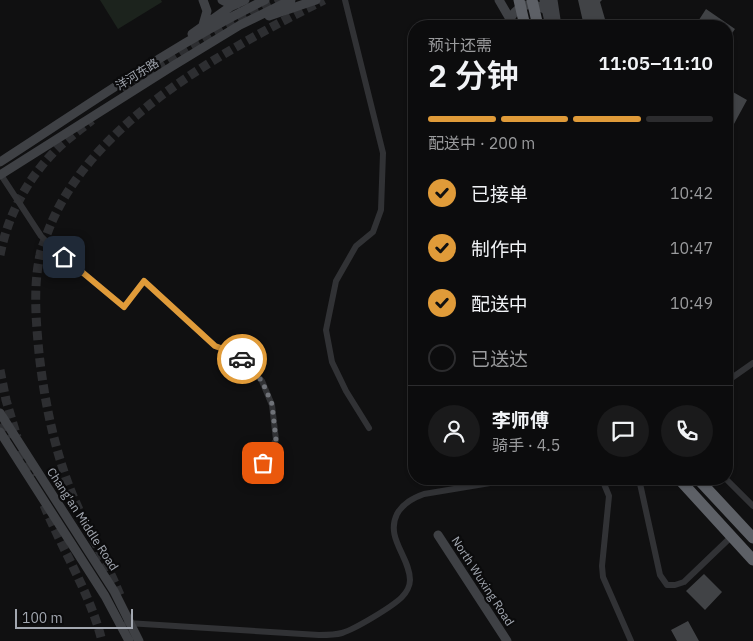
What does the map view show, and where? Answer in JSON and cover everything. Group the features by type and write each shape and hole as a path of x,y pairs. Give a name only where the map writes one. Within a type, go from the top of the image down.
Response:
{"highway":[{"path":"519,0 524,20"},
{"path":"532,0 537,20"},
{"path":"684,485 753,560"},
{"path":"704,485 753,538"}],"main road":[{"path":"203,0 208,11 203,26"},
{"path":"222,0 228,3 241,2"},
{"name":"洋河东路","path":"0,162 164,56 265,0"},
{"name":"洋河东路","path":"0,175 171,66 240,25 291,0"},
{"path":"240,25 316,0"},
{"path":"499,0 510,20"},
{"path":"505,0 510,20"},
{"path":"544,0 548,20"},
{"path":"553,0 557,20"},
{"path":"164,56 203,26 241,2"},
{"path":"512,20 514,12 526,4 539,5 546,10"},
{"name":"Chang'an Middle Road","path":"0,413 114,591 139,641"},
{"name":"Chang'an Middle Road","path":"0,432 100,588 129,641"},
{"name":"North Wuxing Road","path":"438,535 506,641"}],"street":[{"path":"345,0 383,153 382,210 373,232 356,246 336,280 326,330 332,362 346,391 369,428"},
{"path":"0,175 50,245 124,307 144,281 215,346 237,354 262,381 272,404 276,440 263,463"},
{"path":"733,377 753,362"},
{"path":"120,623 319,635 343,632 354,628 397,601 408,588 410,581 408,572 394,535 393,527 402,506 415,497 424,494 478,485"},
{"path":"604,485 609,496 602,566 604,577 631,641"},
{"path":"640,485 660,575 667,585 675,586 684,582 731,537"},
{"path":"732,485 753,506"}],"shaded area":[{"path":"100,0 161,0 162,2 118,29"}],"building":[{"path":"578,0 602,0 600,2 605,20 583,20"},
{"path":"706,9 722,20 699,20"},
{"path":"733,92 747,100 733,126"},
{"path":"704,574 722,592 705,610 686,591"},
{"path":"688,621 699,641 677,641 671,630"}],"tunnel":[{"path":"125,93 161,65 200,41 240,19 281,0"},
{"path":"120,595 69,486 58,453 46,404 36,316 36,279 42,247 66,194 93,158 126,124 163,94 203,67 245,42 324,0"},
{"path":"0,255 8,226 20,198 36,173 56,150 92,120"},
{"path":"0,370 6,400 17,437"},
{"path":"0,424 9,439"},
{"path":"21,450 32,477"},
{"path":"44,505 91,606 102,641"}],"way so far":[{"path":"242,359 262,381 272,404 276,440 263,463"}],"route":[{"path":"64,257 124,307 144,281 215,346 237,354 242,359"}]}
